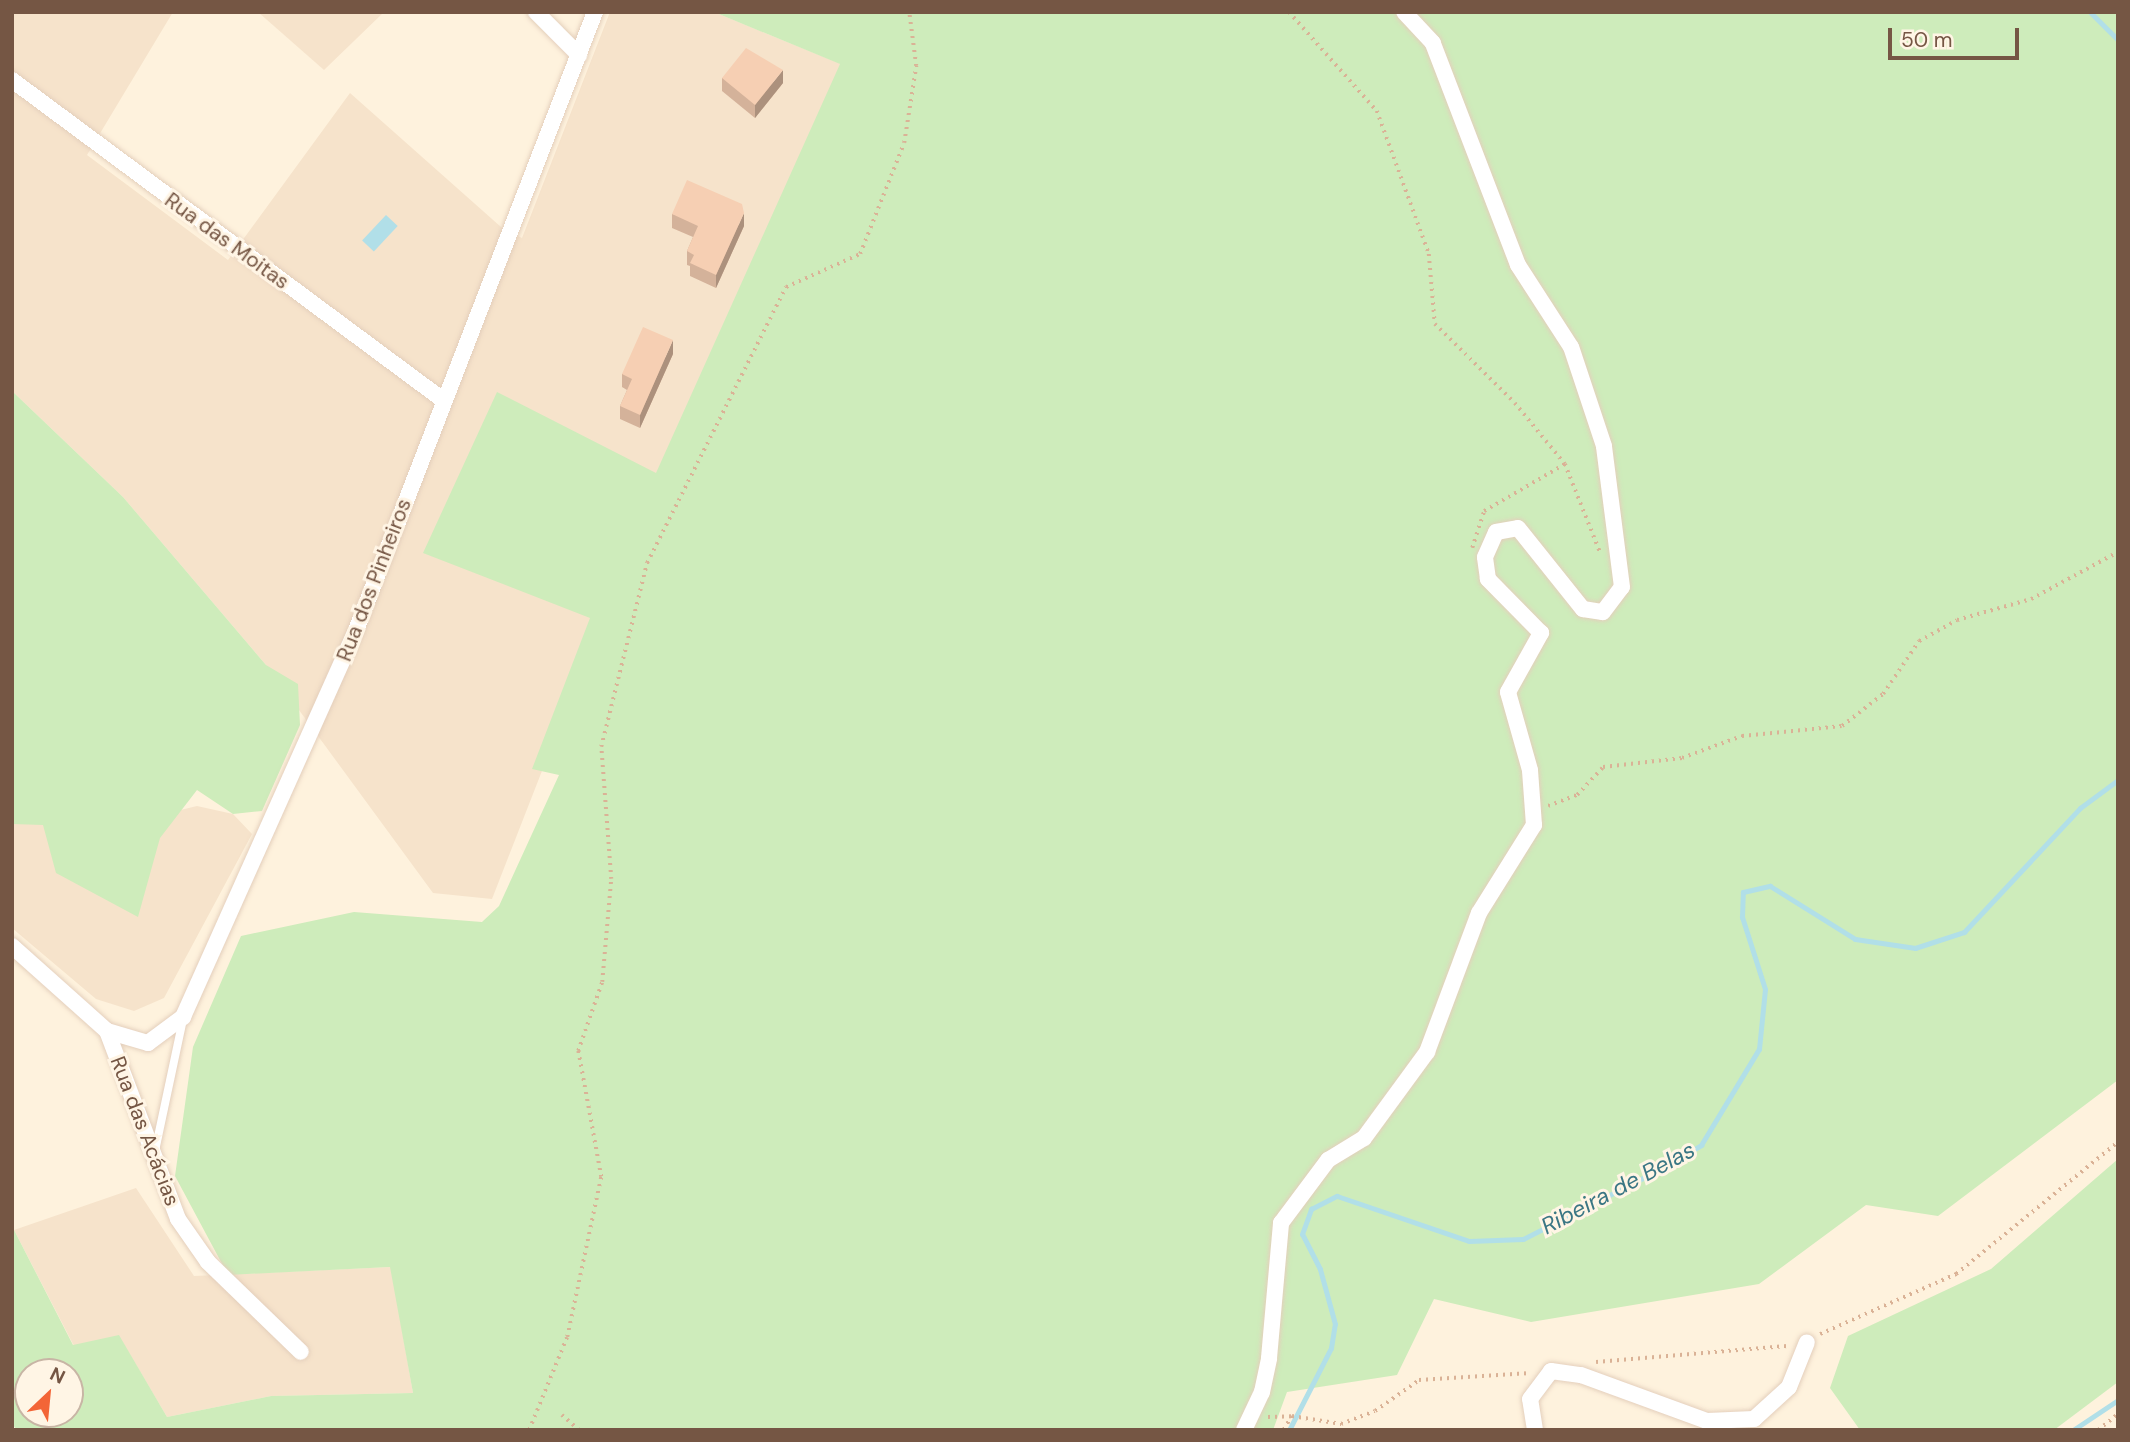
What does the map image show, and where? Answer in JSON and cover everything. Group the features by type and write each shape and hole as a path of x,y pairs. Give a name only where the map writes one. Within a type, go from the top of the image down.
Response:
{"street":[{"path":"536,12 579,55"},
{"name":"Rua dos Pinheiros","path":"107,1031 148,1043 183,1017 355,633 595,12"},
{"path":"1248,1423 1269,1358 1281,1223 1328,1160 1364,1138 1427,1052 1479,913 1528,837 1533,810 1530,770 1508,692 1541,633 1488,579 1485,557 1496,532 1518,528 1583,609 1603,612 1622,587 1604,446 1571,347 1518,265 1433,43 1404,12"},
{"name":"Rua das Moitas","path":"12,80 443,400"},
{"name":"Rua das Acácias","path":"12,946 107,1031 166,1195 208,1262 301,1352"},
{"path":"1535,1430 1530,1399 1551,1371 1581,1375 1707,1421 1754,1419 1789,1387 1807,1342"}],"lane":[{"path":"153,1157 183,1017"}],"path":[{"path":"528,1430 560,1359 601,1177 578,1051 602,982 611,879 601,747 647,563 718,412 786,287 860,254 904,142 916,66 909,12"},
{"path":"1289,12 1377,111 1429,254 1435,324 1515,402 1564,464 1600,552 1622,574"},
{"path":"1487,570 1470,542 1484,511 1564,464"},
{"path":"1533,810 1567,802 1603,767 1682,758 1742,736 1842,726 1883,694 1919,641 1957,620 2031,599 2118,552"},
{"path":"1807,1342 1840,1320 1917,1295 1956,1274 2118,1142"},
{"path":"1248,1423 1292,1416 1341,1424 1375,1411"},
{"path":"2098,1430 2118,1414"},
{"path":"562,1415 579,1430"},
{"path":"1284,1430 1292,1416"}],"shaded area":[{"path":"12,12 173,12 87,155 228,260 350,93 501,227 522,238 610,12 714,12 841,64 604,612 492,899 433,893 266,665 123,497 12,391"},
{"path":"258,12 384,12 324,70"},
{"path":"197,806 233,814 252,834 164,998 134,1011 96,999 12,928 12,824 152,817"},
{"path":"136,1188 194,1276 391,1267 413,1393 271,1396 167,1417 119,1336 74,1346 14,1230"}],"green space":[{"path":"714,12 2118,12 2118,1080 1938,1216 1866,1205 1759,1284 1531,1322 1434,1299 1397,1375 1287,1392 1273,1430 17,1430 15,1428 84,1428 84,1358 14,1358 14,1426 12,1424 14,1230 73,1345 119,1335 167,1417 271,1396 413,1393 390,1267 228,1275 175,1176 193,1047 241,936 354,912 482,922 499,906 559,775 532,769 590,618 423,553 497,392 656,473 840,64"},
{"path":"12,391 123,497 266,665 298,684 300,725 262,811 233,814 197,790 160,838 138,917 56,873 43,825 12,824"},
{"path":"2118,1159 2118,1382 2054,1430 1860,1430 1830,1388 1848,1336 1991,1269"}],"water":[{"path":"386,215 398,226 374,252 362,241"}],"building":[{"path":"746,48 783,70 755,105 722,78"},
{"path":"687,180 742,204 744,213 716,275 690,263 694,255 687,251 698,226 672,214"},
{"path":"643,327 673,340 640,415 620,406 632,379 622,374"}],"waterway":[{"path":"2090,12 2118,40"},
{"name":"Ribeira de Belas","path":"1289,1430 1331,1348 1335,1324 1320,1269 1302,1234 1311,1209 1337,1196 1469,1241 1523,1239 1668,1165 1701,1145 1759,1049 1765,989 1742,917 1743,892 1770,886 1855,939 1915,948 1964,932 2080,808 2118,780"},
{"path":"2073,1430 2118,1400"}]}
